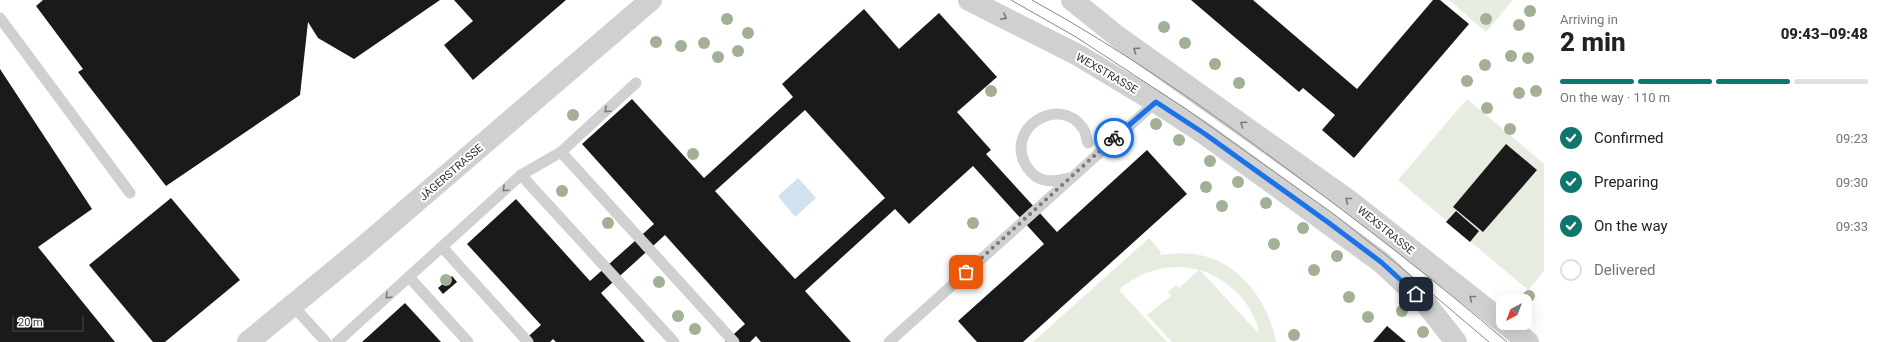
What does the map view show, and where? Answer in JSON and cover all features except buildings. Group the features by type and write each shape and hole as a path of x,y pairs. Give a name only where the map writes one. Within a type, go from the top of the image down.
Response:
{"street":[{"name":"JÄGERSTRASSE","path":"248,342 361,249 651,0"},
{"name":"WEXSTRASSE","path":"969,0 1078,55 1156,102 1205,134 1381,262 1427,305 1456,342"},
{"name":"WEXSTRASSE","path":"1072,0 1118,37 1348,200 1496,317"},
{"name":"WEXSTRASSE","path":"1513,330 1528,342"}],"lane":[{"path":"0,18 130,194"},
{"path":"337,342 521,175 561,152 636,83"},
{"path":"889,342 1156,102"},
{"path":"1070,178 1050,182 1037,179 1023,161 1020,150 1021,139 1036,120 1047,114 1060,114 1073,118 1084,129 1088,143"},
{"path":"561,152 734,342"},
{"path":"521,175 674,342"},
{"path":"442,247 528,342"},
{"path":"409,277 468,342"},
{"path":"293,306 326,342"}],"shaded area":[{"path":"1449,0 1513,0 1486,32"},
{"path":"1467,99 1544,164 1544,271 1528,290 1470,241 1479,231 1456,211 1447,221 1398,180"},
{"path":"1149,238 1161,252 1159,255 1193,254 1209,257 1224,264 1237,273 1258,297 1272,327 1276,342 1172,342 1147,315 1171,296 1168,292 1176,285 1179,288 1199,270 1178,267 1146,273 1127,283 1119,290 1167,342 1033,342","holes":["1200,270 1230,286 1246,303 1252,313 1259,334"]}],"water":[{"path":"798,178 816,198 795,217 778,196"}],"tram line":[{"path":"1011,0 1076,37 1186,109 1335,215 1397,264 1489,342"},
{"path":"1032,0 1098,38 1224,123 1371,232 1507,342"}],"way so far":[{"path":"966,272 1114,138"}],"route":[{"path":"1114,138 1156,102 1205,134 1329,223 1381,262 1416,294"}]}
